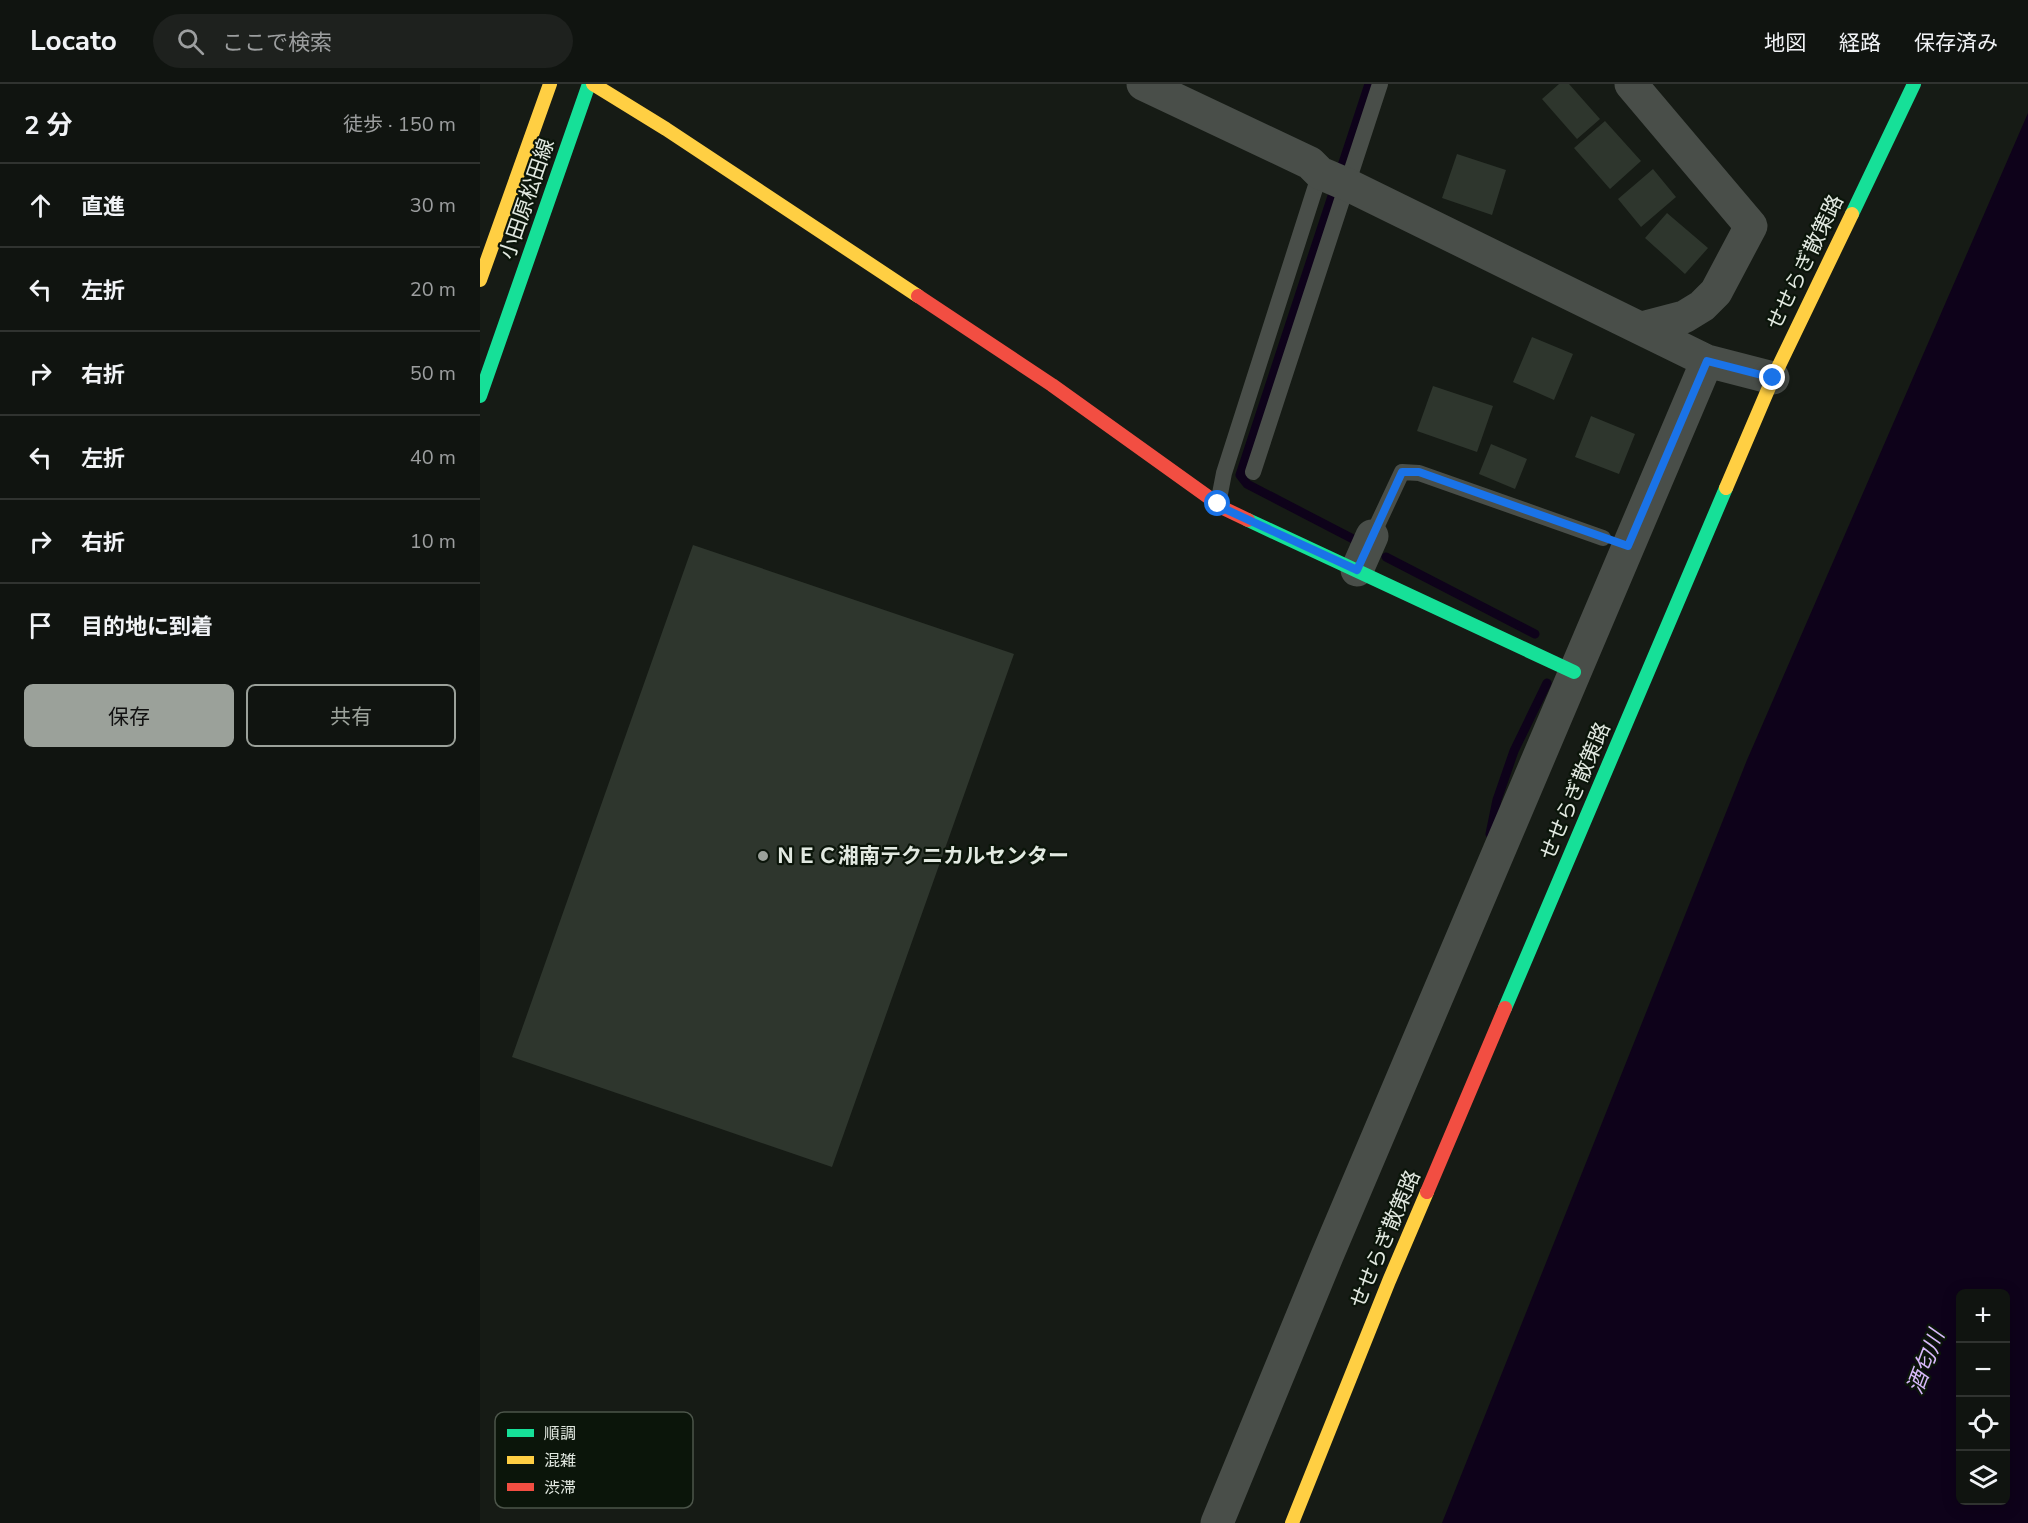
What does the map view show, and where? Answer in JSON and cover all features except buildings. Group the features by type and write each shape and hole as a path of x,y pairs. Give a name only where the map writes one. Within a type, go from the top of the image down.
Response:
{"street":[{"name":"小田原松田線","path":"480,280 550,84"},
{"name":"小田原松田線","path":"480,396 591,84"},
{"path":"591,84 666,129 1052,385 1225,509 1574,672"},
{"path":"1143,84 1310,163 1334,179 1707,361 1773,378"},
{"path":"1631,84 1751,226 1716,292 1702,306 1684,317 1642,328"},
{"name":"せせらぎ散策路","path":"1292,1523 1389,1281 1773,378 1914,84"},
{"path":"1217,1523 1327,1256 1574,672 1615,542 1707,361"},
{"path":"1357,570 1372,536"}],"lane":[{"path":"1218,504 1224,473 1334,179 1380,84"},
{"path":"1253,472 1334,179"},
{"path":"1372,536 1402,472 1419,472 1615,542"}],"water":[{"name":"酒匂川","path":"2028,113 2028,1523 1442,1523 1747,760"}],"waterway":[{"path":"1355,540 1247,484 1240,475 1369,84"},
{"path":"1386,557 1535,634"},
{"path":"1490,834 1497,800 1514,751 1547,683"}],"traffic: fast":[{"path":"480,396 589,84"},
{"path":"1852,214 1914,84"},
{"path":"1505,1008 1726,488"},
{"path":"1248,520 1574,672"}],"traffic: slow":[{"path":"480,280 550,84"},
{"path":"593,84 666,129 918,296"},
{"path":"1726,488 1773,378 1852,214"},
{"path":"1292,1523 1427,1192"}],"traffic: jam":[{"path":"918,296 1052,385 1225,509 1248,520"},
{"path":"1427,1192 1505,1008"}],"place":[{"name":"ＮＥＣ湘南テクニカルセンター","path":"763,856"}],"route":[{"path":"1218,504 1357,570 1402,472 1419,472 1628,546 1707,361 1773,378"}]}
